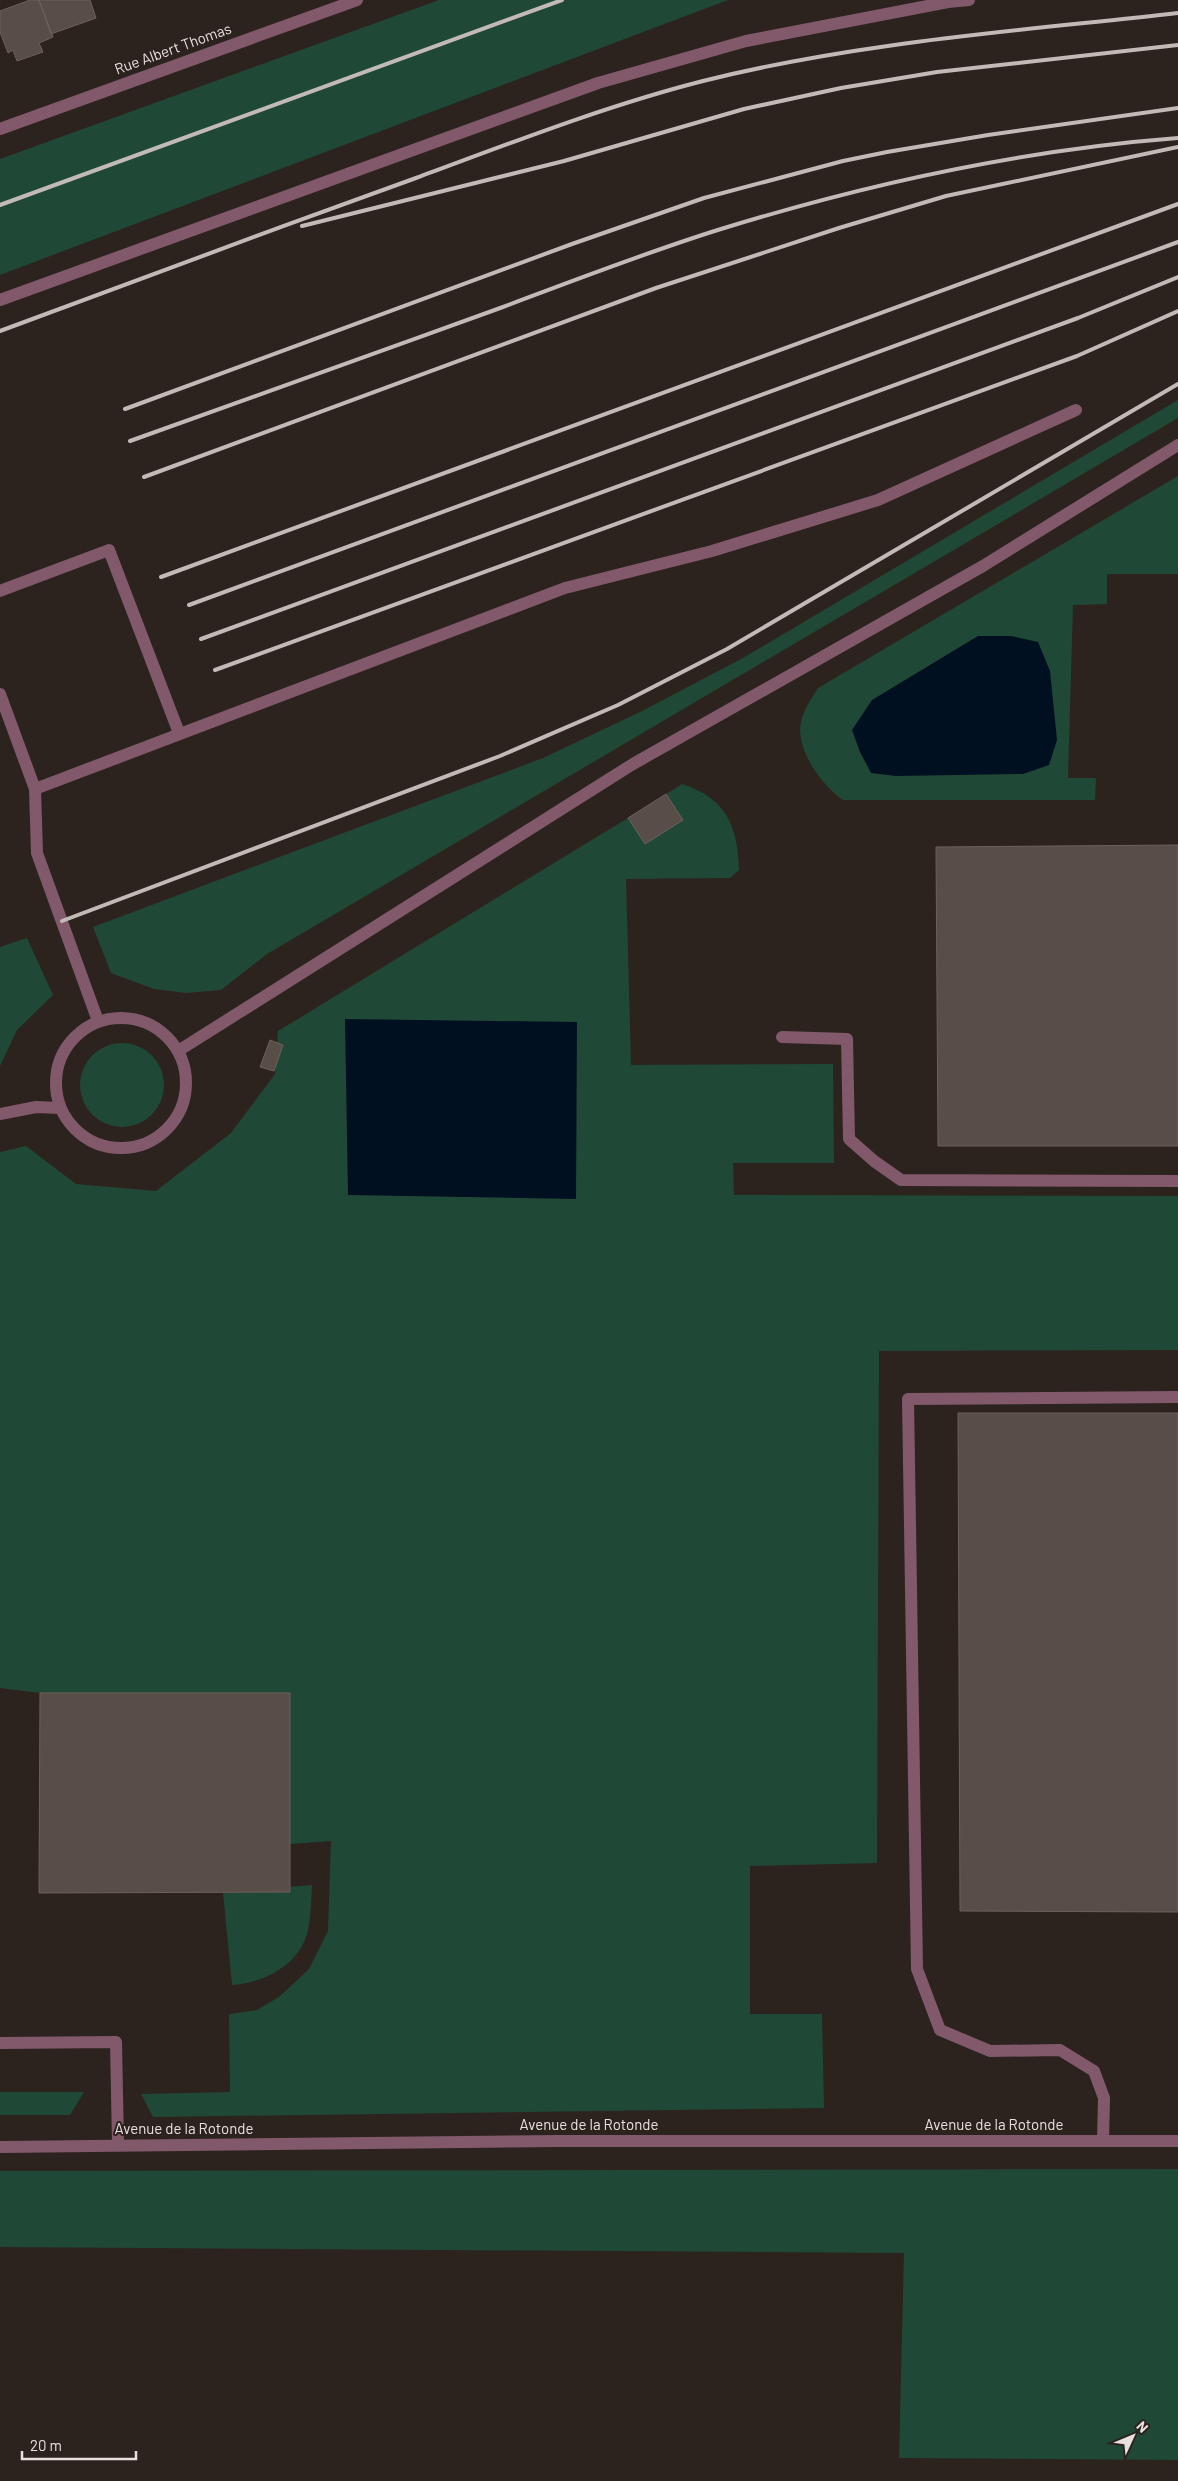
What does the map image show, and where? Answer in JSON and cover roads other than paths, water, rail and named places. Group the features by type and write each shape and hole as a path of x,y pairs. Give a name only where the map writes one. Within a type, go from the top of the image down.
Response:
{"street":[{"name":"Rue Albert Thomas","path":"0,129 357,0"},
{"path":"0,300 598,83 746,41 948,2 969,0"},
{"path":"35,790 179,733 565,588 712,551 878,500 1076,410"},
{"path":"178,1051 633,764 983,566 1178,445"},
{"path":"0,591 109,550 179,733"},
{"path":"0,694 35,790 37,853 98,1021"},
{"path":"119,1017 142,1021 163,1033 178,1051 186,1074 185,1098 176,1120 160,1137 138,1147 114,1149 91,1142 73,1128 60,1108 55,1088 57,1068 65,1049 78,1033 98,1021 119,1017"},
{"path":"782,1037 848,1039 849,1139 874,1161 902,1180 1178,1180"},
{"path":"0,1114 36,1107 60,1108"},
{"path":"1102,2141 1104,2098 1094,2071 1060,2050 990,2051 940,2030 917,1969 908,1398 1178,1397"},
{"path":"0,2043 116,2042 118,2145"},
{"name":"Avenue de la Rotonde","path":"0,2147 559,2142 1178,2141"}],"water":[{"path":"978,636 1011,636 1038,642 1050,671 1057,740 1049,765 1023,774 896,776 871,773 860,752 852,730 872,700"},
{"path":"345,1019 577,1022 576,1199 348,1195"}],"railway":[{"path":"0,205 562,0"},
{"path":"0,331 558,126 630,102 703,81 820,56 879,47 1178,13"},
{"path":"302,226 564,161 744,109 841,88 937,72 1178,45"},
{"path":"125,409 572,244 704,198 843,161 887,152 988,135 1178,108"},
{"path":"130,441 638,257 777,212 890,183 1004,160 1120,143 1178,138"},
{"path":"144,477 656,288 839,228 946,196 1178,147"},
{"path":"161,577 1178,204"},
{"path":"189,605 1178,242"},
{"path":"201,639 1078,318 1178,277"},
{"path":"215,670 1077,356 1178,311"},
{"path":"62,921 500,756 618,705 727,649 1178,384"}]}
